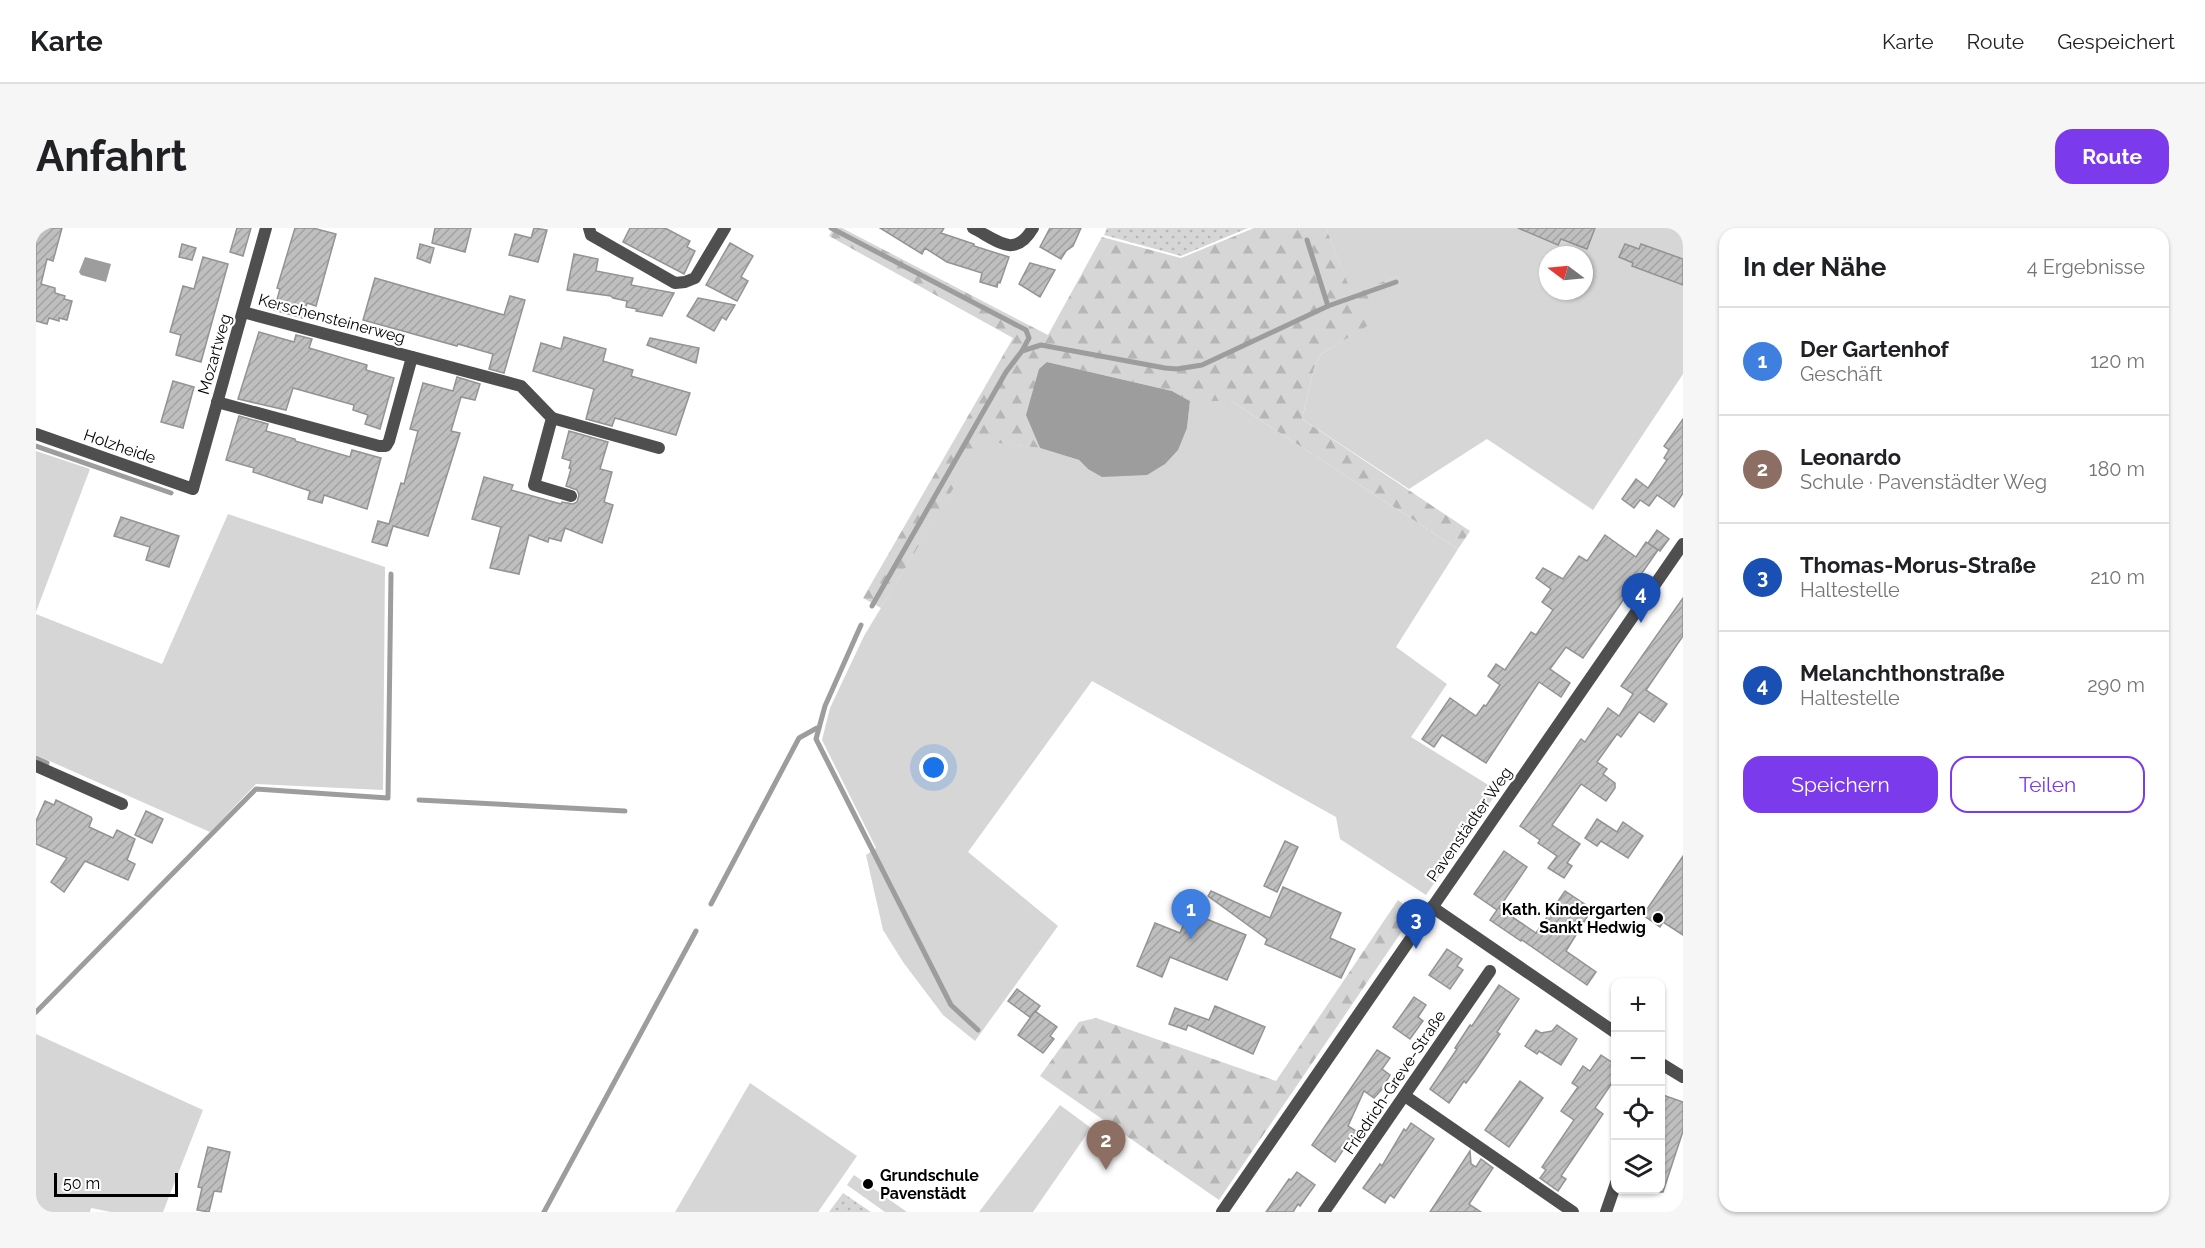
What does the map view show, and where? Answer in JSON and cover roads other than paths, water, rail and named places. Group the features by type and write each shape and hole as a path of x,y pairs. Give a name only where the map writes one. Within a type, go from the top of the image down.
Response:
{"street":[{"name":"Mozartweg","path":"193,489 266,228"},
{"path":"589,228 591,235 675,283 695,278 725,228"},
{"path":"974,228 1003,244 1018,245 1026,240 1033,228"},
{"name":"Kerschensteinerweg","path":"243,312 521,386 552,418"},
{"name":"Kerschensteinerweg","path":"218,402 386,446 412,357"},
{"path":"571,496 534,485 552,418 659,448"},
{"name":"Holzheide","path":"36,434 193,489"},
{"name":"Pavenstädter Weg","path":"1222,1212 1683,544"},
{"path":"36,766 122,804"},
{"path":"1432,907 1615,1032"},
{"name":"Friedrich-Greve-Straße","path":"1324,1212 1490,970"},
{"path":"1665,1066 1683,1077"},
{"path":"1405,1096 1573,1212"},
{"path":"1606,1212 1612,1194"}],"waterway":[{"path":"831,228 1026,330 1029,338 1022,351"},
{"path":"1307,240 1328,306"},
{"path":"872,606 1006,372 1022,351 1041,345 1165,368 1177,369 1202,365 1328,306 1396,282"},
{"path":"36,446 171,493"},
{"path":"36,1012 256,789 388,798 391,574"},
{"path":"861,625 825,706 816,739 951,1005 978,1030"},
{"path":"711,904 799,738 817,728"},
{"path":"36,758 47,763"},
{"path":"419,800 625,811"},
{"path":"544,1212 696,931"}],"place":[{"name":"Melanchthonstraße","path":"1641,623"},
{"name":"Kath. Kindergarten Sankt Hedwig","path":"1658,918"},
{"name":"Der Gartenhof","path":"1191,939"},
{"name":"Thomas-Morus-Straße","path":"1416,949"},
{"name":"Leonardo","path":"1106,1170"},
{"name":"Grundschule Pavenstädt","path":"868,1184"}]}
